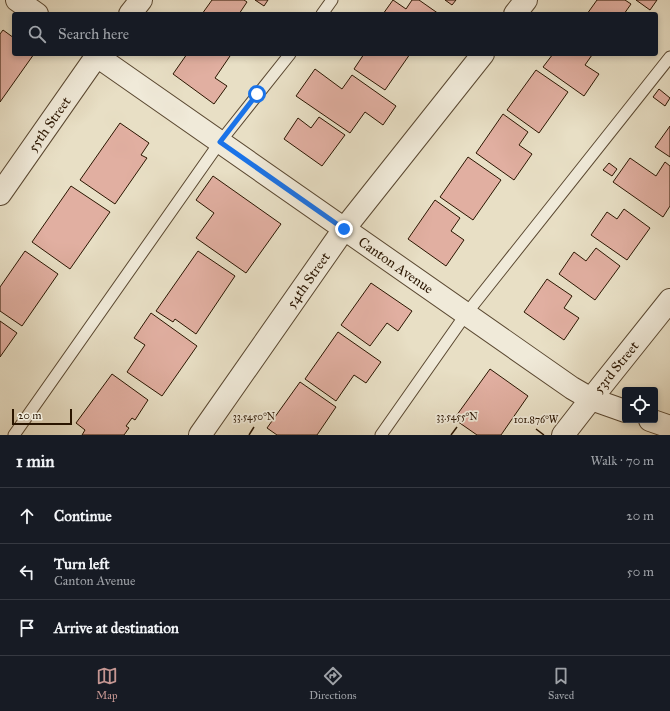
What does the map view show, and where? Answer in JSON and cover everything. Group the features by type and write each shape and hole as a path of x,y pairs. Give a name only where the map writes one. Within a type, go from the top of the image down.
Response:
{"street":[{"path":"17,0 34,12"},
{"path":"132,12 141,0"},
{"path":"517,12 526,0"},
{"name":"55th Street","path":"0,194 95,56"},
{"name":"Canton Avenue","path":"97,56 572,388 591,399 622,410"},
{"name":"54th Street","path":"200,435 344,229 481,56"},
{"name":"53rd Street","path":"563,435 670,300"},
{"path":"658,423 670,427"}],"lane":[{"path":"323,12 332,0"},
{"path":"14,435 220,142 288,56"},
{"path":"381,435 466,314 670,57"}],"building":[{"path":"212,0 244,0 247,2 240,12 203,12"},
{"path":"255,0 268,0 264,6"},
{"path":"393,0 406,9 412,0 419,0 436,12 384,12"},
{"path":"445,0 456,0 452,5"},
{"path":"597,0 625,0 631,4 625,12 588,12"},
{"path":"636,0 657,0 650,10"},
{"path":"3,30 12,37 12,56 33,56 0,102 0,34"},
{"path":"186,56 230,56 215,78 227,86 214,104 173,74"},
{"path":"363,56 409,56 385,90 354,69"},
{"path":"551,56 591,56 585,65 599,74 584,96 543,67"},
{"path":"315,69 342,89 352,75 396,106 383,125 365,112 350,133 296,96"},
{"path":"536,70 568,92 539,133 507,110"},
{"path":"659,89 670,98 665,106 653,97"},
{"path":"503,114 528,132 519,145 532,154 514,180 476,153"},
{"path":"319,117 345,135 322,166 284,139 298,118 311,128"},
{"path":"120,123 149,143 141,155 147,158 115,204 80,180"},
{"path":"670,126 670,157 655,147"},
{"path":"468,157 501,180 473,220 440,197"},
{"path":"630,158 656,176 665,162 670,166 670,206 663,217 613,182"},
{"path":"609,163 617,169 612,176 603,170"},
{"path":"213,176 281,224 246,273 196,238 214,213 196,200"},
{"path":"71,186 110,212 70,269 32,242"},
{"path":"435,200 460,218 451,231 464,240 446,266 408,239"},
{"path":"624,209 650,228 627,260 591,235 607,212 617,219"},
{"path":"596,248 620,266 595,300 559,274 574,252 586,261"},
{"path":"25,251 58,274 22,326 0,311 0,287"},
{"path":"198,251 235,276 196,334 175,319 173,322 156,311"},
{"path":"547,279 572,296 564,308 579,318 564,340 524,312"},
{"path":"371,283 412,311 398,331 387,323 370,346 341,325"},
{"path":"151,313 197,346 162,396 127,372 145,345 134,338"},
{"path":"0,321 17,333 0,357"},
{"path":"338,332 381,362 366,383 354,375 336,401 305,379"},
{"path":"490,369 528,396 501,435 477,435 454,419"},
{"path":"112,374 148,400 135,420 132,418 126,426 129,428 124,435 82,435 85,430 76,423"},
{"path":"300,382 336,407 317,435 277,435 267,428"}],"route":[{"path":"257,94 220,142 344,229"}]}
